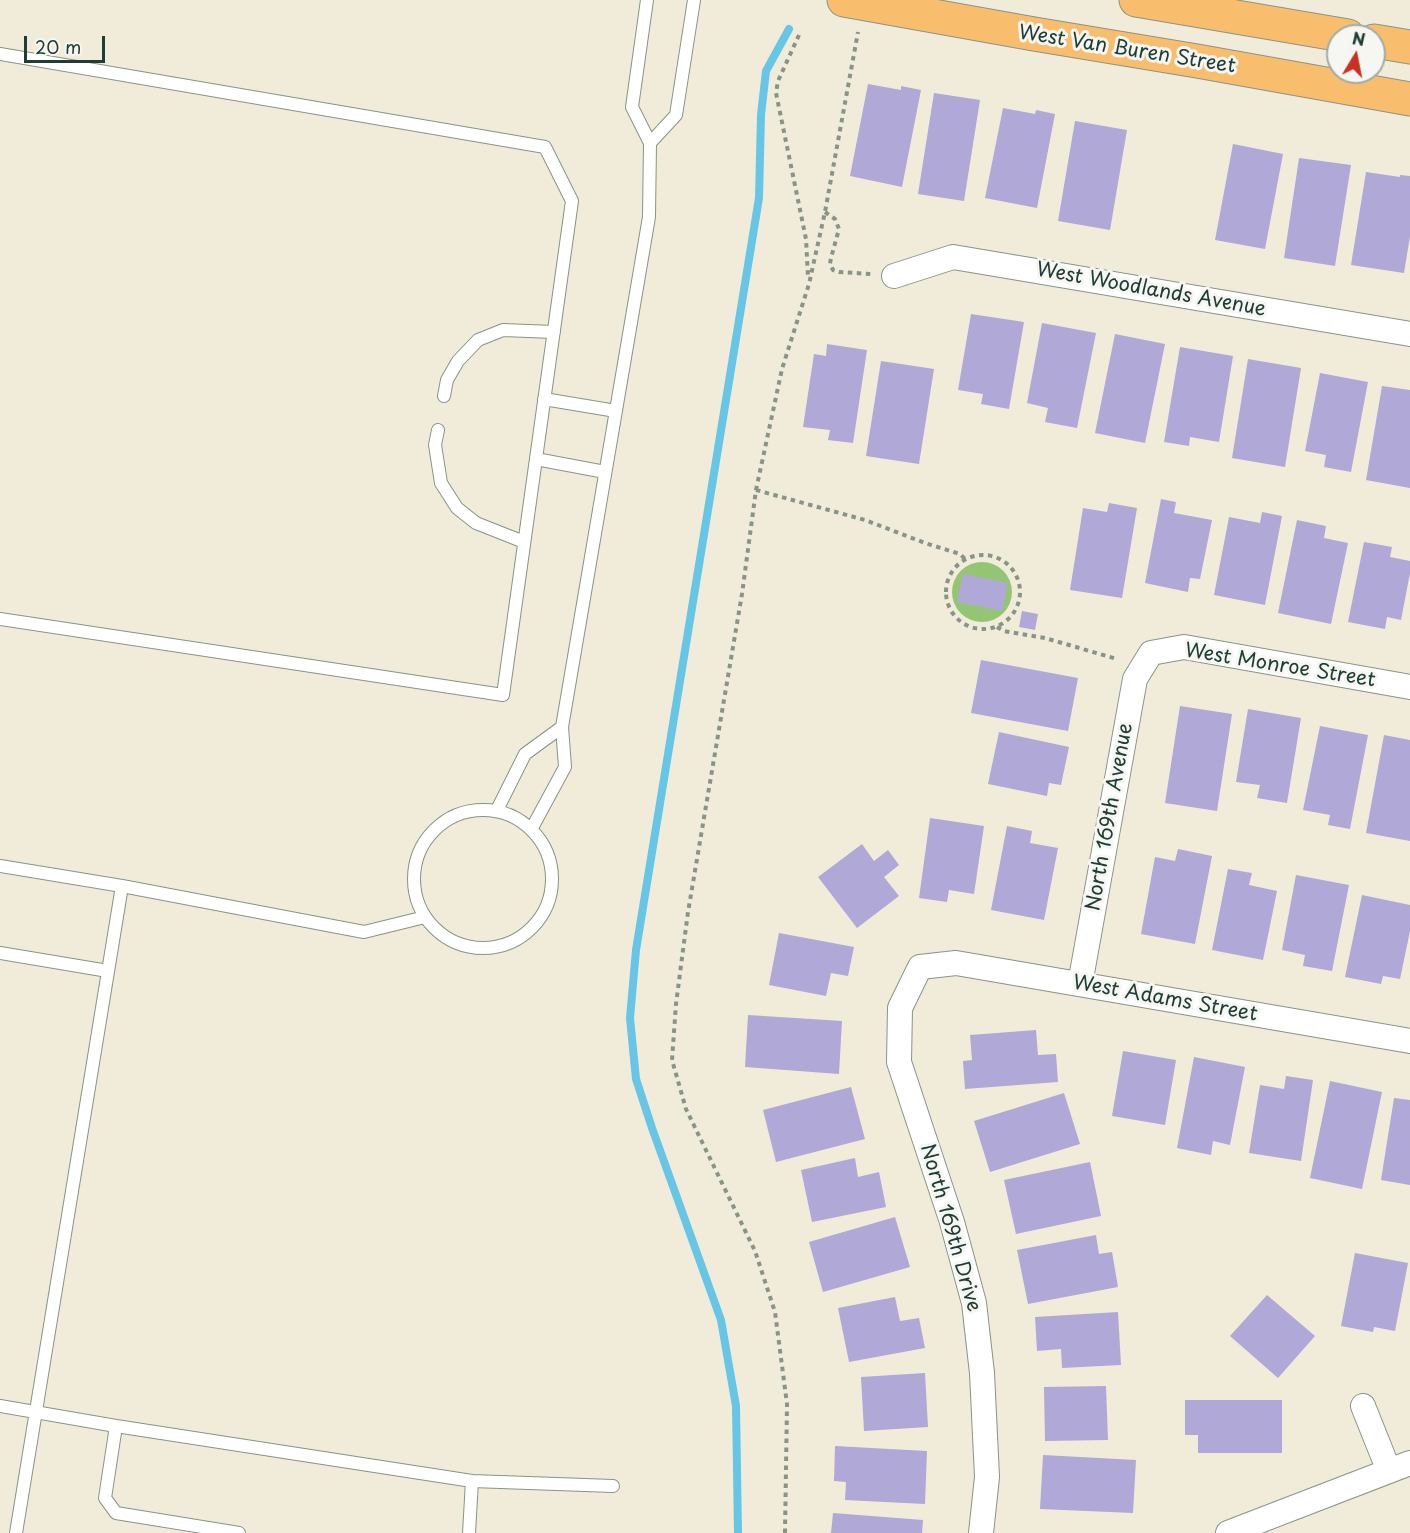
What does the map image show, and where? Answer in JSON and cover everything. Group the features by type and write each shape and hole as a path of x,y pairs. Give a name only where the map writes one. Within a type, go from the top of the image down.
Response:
{"main road":[{"path":"1136,0 1326,32"},
{"name":"West Van Buren Street","path":"853,2 1410,99"},
{"path":"1386,43 1410,47"}],"street":[{"name":"West Woodlands Avenue","path":"894,276 952,257 1410,334"},
{"name":"West Monroe Street","path":"1146,661 1184,647 1410,687"},
{"name":"North 169th Avenue","path":"1080,984 1135,679 1146,661"},
{"name":"West Adams Street","path":"920,967 956,963 1410,1041"},
{"name":"North 169th Drive","path":"920,967 900,1008 899,1062 952,1222 974,1303 982,1373 987,1477 981,1533"},
{"path":"1228,1533 1400,1467 1363,1406"}],"lane":[{"path":"532,828 565,767 562,727 649,217 650,143 632,107 647,0"},
{"path":"650,143 676,115 694,0"},
{"path":"0,54 545,147 572,201 503,695 0,619"},
{"path":"444,396 447,380 458,361 478,340 503,330 554,332"},
{"path":"544,399 616,411"},
{"path":"438,430 435,446 441,483 457,508 476,523 524,542"},
{"path":"536,459 605,472"},
{"path":"497,810 525,754 562,727"},
{"path":"474,809 497,810 516,817 532,828 546,847 553,870 552,893 543,914 528,933 508,944 485,948 461,945 441,934 425,917 415,896 413,872 420,849 433,830 452,816 474,809"},
{"path":"0,866 122,886 364,932 425,917"},
{"path":"16,1533 122,886"},
{"path":"0,953 108,971"},
{"path":"0,1406 472,1481 613,1486"},
{"path":"116,1426 105,1498 116,1513 239,1533"},
{"path":"469,1533 472,1481"}],"path":[{"path":"785,1533 786,1404 775,1312 755,1251 686,1108 672,1060 676,1004 688,912 742,594 756,490 782,369 809,284 825,212 853,2"},
{"path":"799,35 778,81 776,93 806,239 809,284"},
{"path":"825,212 836,219 839,229 831,258 833,270 894,276"},
{"path":"756,490 865,520 960,554 965,559"},
{"path":"977,555 989,555 1001,559 1017,576 1021,588 1020,600 1015,612 1007,621 996,627 984,629 960,622 946,602 949,577 955,567 965,559 977,555"},
{"path":"996,627 1004,631 1111,656 1146,661"}],"green space":[{"path":"976,562 988,562 999,567 1007,575 1012,592 1010,604 999,617 988,622 976,622 965,617 957,609 952,598 952,586 957,575 965,567"}],"building":[{"path":"868,84 901,90 901,86 921,90 902,187 850,176"},
{"path":"934,93 980,100 964,201 918,194"},
{"path":"1003,108 1035,114 1036,110 1055,114 1037,208 985,198"},
{"path":"1075,121 1127,130 1110,230 1058,221"},
{"path":"1233,144 1283,154 1265,249 1215,240"},
{"path":"1299,158 1351,165 1335,266 1284,258"},
{"path":"1366,172 1400,177 1400,175 1410,176 1410,236 1404,273 1351,265"},
{"path":"971,314 1024,322 1009,409 981,404 983,394 958,390"},
{"path":"1042,323 1096,333 1077,428 1045,422 1048,408 1027,403"},
{"path":"1115,334 1165,344 1145,443 1095,433"},
{"path":"827,344 867,350 853,443 828,440 830,430 803,427 814,354 826,356"},
{"path":"1180,347 1233,356 1219,442 1190,437 1189,446 1164,442"},
{"path":"1248,359 1301,368 1285,467 1232,458"},
{"path":"881,361 934,369 919,464 866,456"},
{"path":"1320,373 1368,382 1351,472 1324,467 1326,455 1305,451"},
{"path":"1382,386 1410,390 1410,488 1366,480"},
{"path":"1161,499 1176,502 1174,513 1212,520 1200,579 1190,578 1188,592 1145,583"},
{"path":"1109,503 1137,508 1122,598 1070,590 1083,508 1107,512"},
{"path":"1262,512 1282,516 1265,605 1214,595 1229,517 1260,523"},
{"path":"1297,520 1326,526 1324,538 1348,543 1331,624 1278,613"},
{"path":"1364,542 1392,547 1390,557 1410,561 1410,573 1401,620 1387,617 1385,629 1348,622"},
{"path":"963,574 1008,583 1002,611 957,602"},
{"path":"1022,611 1038,614 1035,630 1019,627"},
{"path":"981,660 1078,678 1068,731 971,713"},
{"path":"1180,706 1232,714 1217,811 1165,803"},
{"path":"1248,709 1301,718 1287,803 1257,798 1260,785 1236,782"},
{"path":"1320,726 1368,735 1350,829 1328,825 1330,815 1303,810"},
{"path":"999,732 1069,747 1061,785 1049,783 1047,796 988,784"},
{"path":"1384,735 1410,740 1410,841 1366,833"},
{"path":"930,818 984,826 974,894 949,890 947,902 919,898"},
{"path":"1007,826 1032,831 1030,843 1058,848 1044,920 991,910"},
{"path":"862,844 874,861 888,850 899,865 884,877 899,896 857,928 818,877"},
{"path":"1178,849 1212,856 1195,944 1141,934 1155,857 1175,861"},
{"path":"1228,869 1252,873 1249,885 1277,891 1263,960 1212,950"},
{"path":"1296,875 1349,885 1332,971 1303,966 1305,955 1282,950"},
{"path":"1362,895 1410,905 1410,931 1400,979 1383,976 1381,984 1345,977"},
{"path":"779,933 854,947 848,976 831,973 826,996 769,985"},
{"path":"748,1015 842,1021 839,1074 745,1067"},
{"path":"1036,1030 1038,1055 1056,1054 1058,1082 965,1089 963,1061 972,1060 970,1035"},
{"path":"1123,1051 1176,1060 1165,1125 1112,1116"},
{"path":"1194,1057 1245,1067 1230,1145 1213,1141 1211,1155 1177,1148"},
{"path":"1286,1076 1313,1080 1301,1161 1249,1153 1260,1085 1284,1089"},
{"path":"1330,1081 1382,1092 1362,1189 1310,1178"},
{"path":"851,1087 865,1139 776,1162 763,1110"},
{"path":"1064,1093 1080,1144 990,1172 974,1121"},
{"path":"1394,1098 1410,1100 1410,1185 1381,1180"},
{"path":"855,1158 858,1177 879,1172 886,1207 812,1222 801,1170"},
{"path":"1090,1162 1101,1216 1016,1234 1004,1180"},
{"path":"895,1217 910,1267 823,1292 809,1242"},
{"path":"1096,1235 1099,1254 1112,1252 1118,1287 1028,1304 1017,1250"},
{"path":"1355,1253 1408,1263 1395,1331 1374,1327 1373,1332 1341,1326"},
{"path":"1267,1295 1315,1336 1278,1378 1230,1336"},
{"path":"895,1297 900,1321 919,1318 925,1348 849,1362 838,1308"},
{"path":"1118,1312 1121,1365 1062,1368 1061,1349 1037,1351 1035,1317"},
{"path":"925,1373 928,1427 864,1431 861,1377"},
{"path":"1106,1386 1108,1440 1045,1441 1044,1387"},
{"path":"1185,1400 1282,1400 1282,1453 1198,1453 1198,1435 1185,1435"},
{"path":"835,1446 927,1451 925,1504 845,1500 846,1482 834,1481"},
{"path":"1043,1455 1136,1460 1133,1513 1040,1509"},
{"path":"833,1513 923,1520 922,1533 831,1533"}],"waterway":[{"path":"738,1533 736,1406 721,1320 636,1079 630,1018 636,950 759,198 761,115 766,71 789,29"}]}
